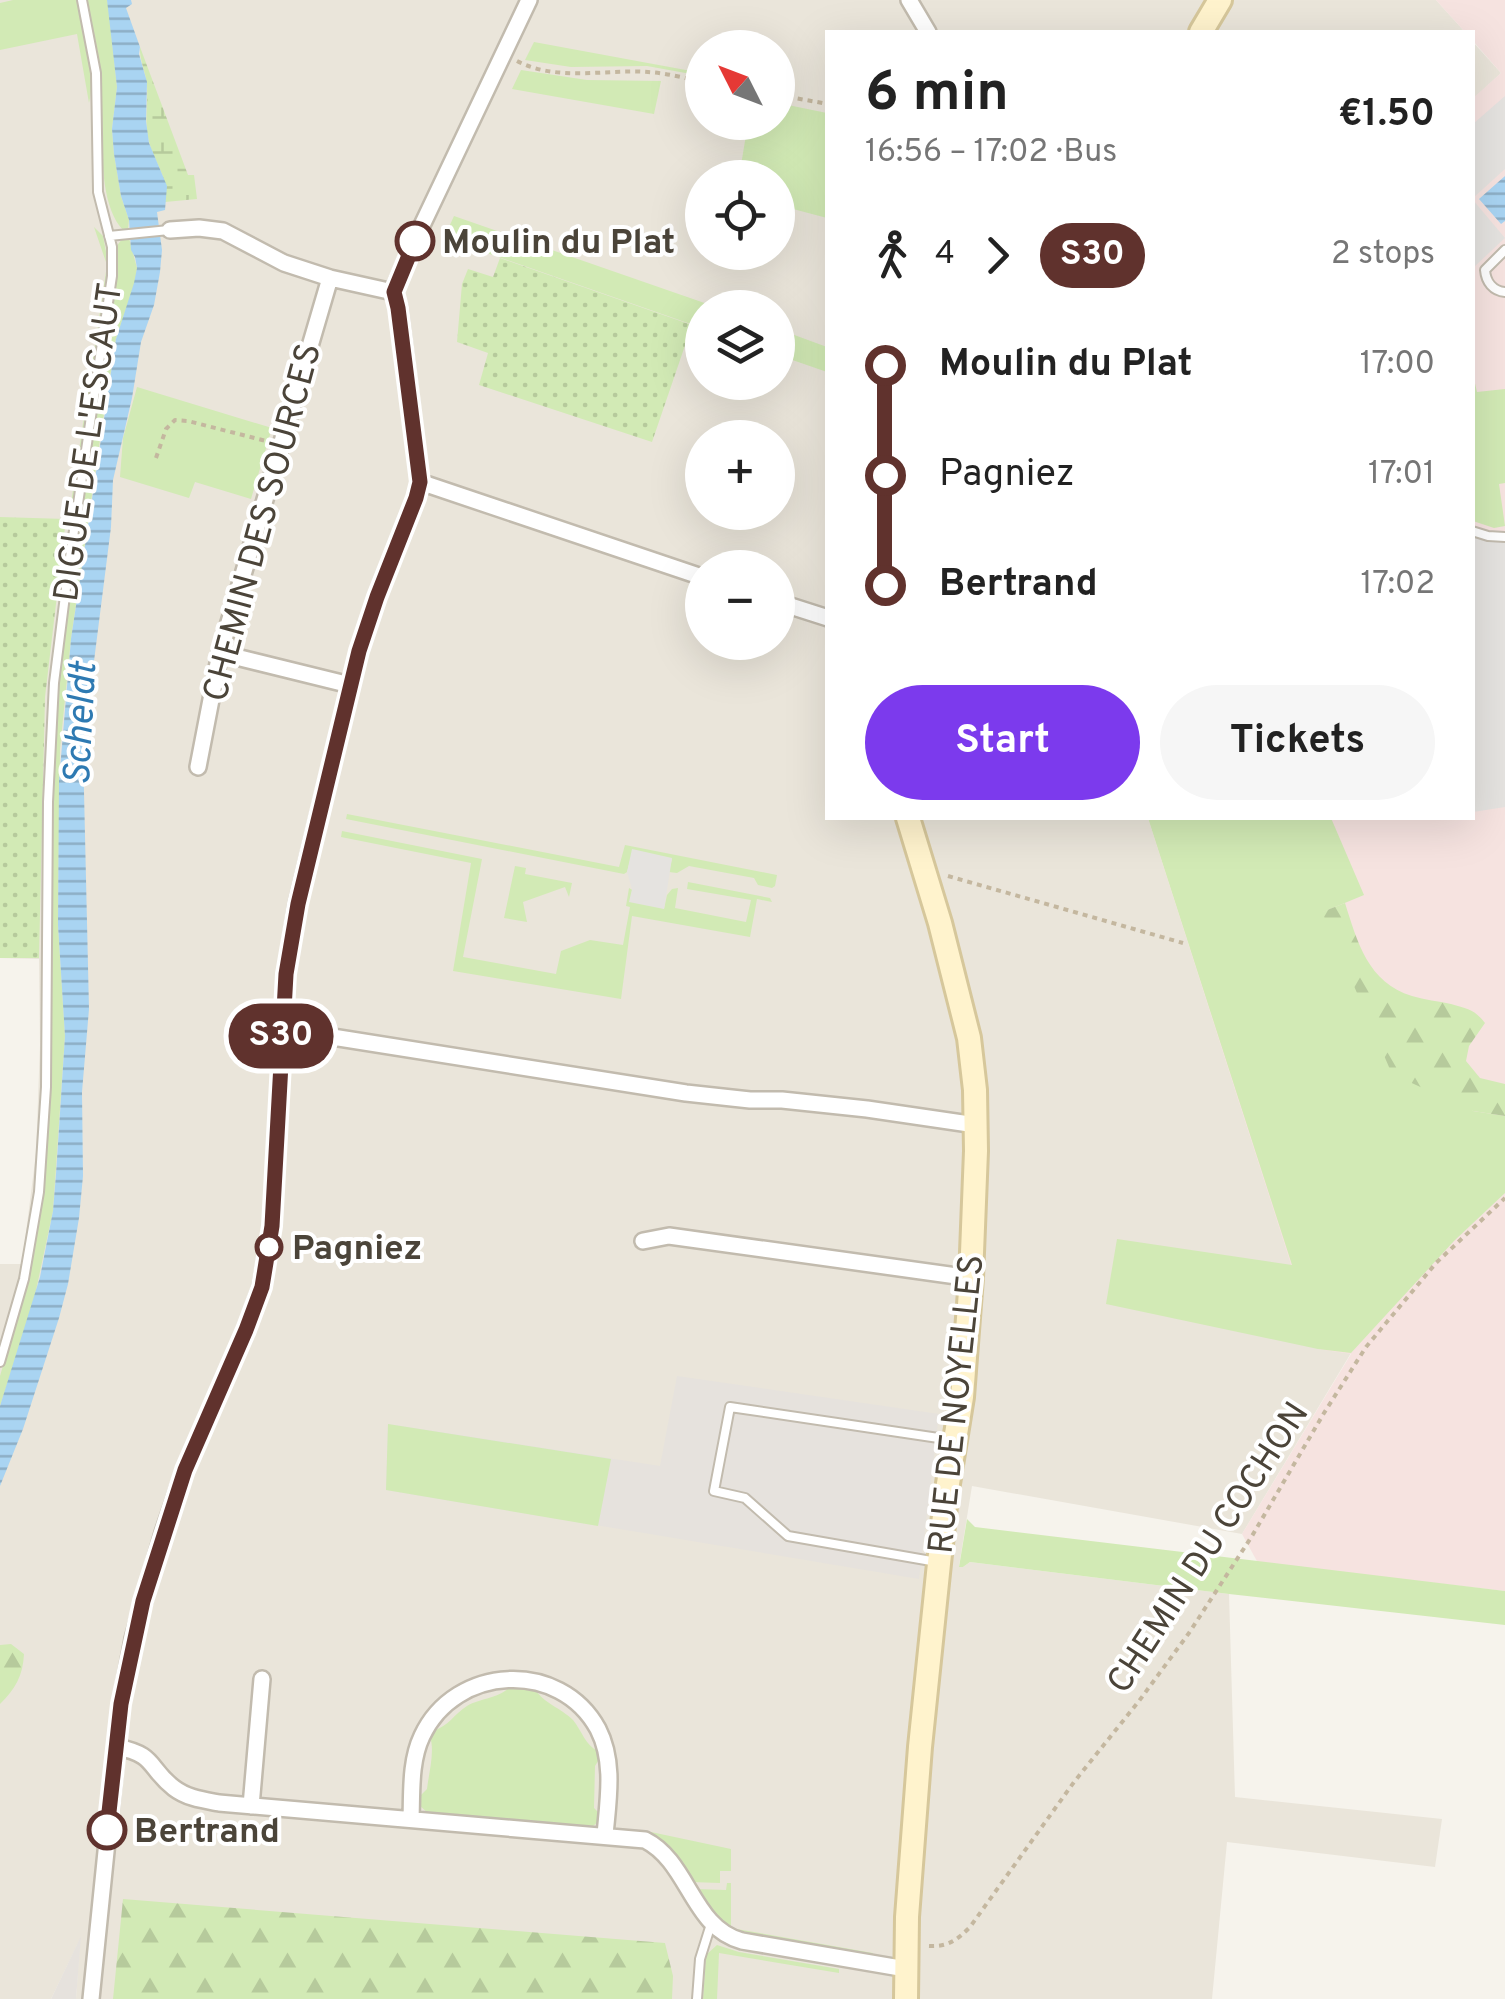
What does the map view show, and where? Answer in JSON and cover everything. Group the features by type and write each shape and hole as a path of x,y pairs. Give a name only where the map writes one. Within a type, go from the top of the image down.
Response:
{"street":[{"path":"92,1999 121,1704 136,1626 163,1534 199,1434 262,1287 272,1226 286,974 295,915 368,621 420,482 394,292 420,228 530,0"},
{"path":"909,0 927,30"},
{"path":"1202,30 1220,0"},
{"path":"170,230 222,230 270,256 330,278 394,292"},
{"name":"CHEMIN DES SOURCES","path":"198,767 220,654 330,278"},
{"path":"420,482 685,571"},
{"path":"795,607 825,617"},
{"path":"220,654 350,685"},
{"name":"RUE DE NOYELLES","path":"906,1999 922,1729 946,1496 962,1398 976,1125 970,1038 909,820"},
{"path":"282,1029 686,1094 867,1109 976,1125"},
{"path":"644,1241 669,1236 971,1278"},
{"path":"410,1819 414,1760 422,1736 434,1718 470,1688 492,1680 518,1678 562,1692 596,1726 609,1773 606,1835"},
{"path":"251,1806 262,1679"},
{"path":"117,1747 141,1754 182,1793 219,1803 645,1840 672,1864 711,1924 724,1935 742,1941 906,1958"}],"lane":[{"name":"DIGUE DE L'ESCAUT","path":"0,1362 24,1279 41,1177 52,711 62,614 112,276 113,259 98,192 97,88 82,0"},
{"path":"109,236 170,230"},
{"path":"1505,250 1486,270 1486,276 1493,288 1505,292"},
{"path":"1475,532 1505,537"},
{"path":"939,1562 788,1536 745,1498 714,1491 730,1406 956,1440"},
{"path":"697,1999 700,1959 711,1924"}],"path":[{"path":"504,54 527,66 556,72 648,72 685,79"},
{"path":"795,98 825,103"},
{"path":"156,458 166,428 180,419 280,445"},
{"path":"924,870 1183,943"},
{"name":"CHEMIN DU COCHON","path":"906,1958 955,1942 970,1927 1196,1621 1366,1347 1424,1276 1505,1198"}],"shaded area":[{"path":"0,0 1436,0 1463,30 825,30 825,820 1149,820 1292,1266 1351,1353 1242,1534 972,1486 959,1566 970,1562 1229,1594 1235,1797 1442,1819 1435,1867 1227,1842 1212,1999 76,1999 80,1939 51,1999 0,1999 0,1264 22,1264 36,1153 39,959 0,958"},
{"path":"1436,0 1505,0 1505,1591 1258,1563 1242,1534 1351,1354 1318,1349 1149,820 1475,820 1475,96 1501,73 1475,43 1475,30 1463,30"},
{"path":"1475,44 1501,73 1475,97"},
{"path":"1505,96 1505,169 1475,196 1475,122"},
{"path":"1475,202 1505,238 1475,265"},
{"path":"1475,536 1504,538 1505,543 1505,807 1475,812"},
{"path":"632,849 672,858 664,909 629,902 632,889 627,872"},
{"path":"677,1376 939,1414 919,1579 386,1490 388,1424 660,1466"},
{"path":"81,1936 76,1999 51,1999"}],"green space":[{"path":"77,0 90,65 89,103 77,34 0,50 0,3"},
{"path":"87,0 107,0 108,4 117,87 112,129 114,154 129,220 128,229 123,230 114,216 104,179 101,77"},
{"path":"534,42 685,73 647,66 571,67 525,60"},
{"path":"140,47 188,175 194,175 197,199 165,202 163,177 148,135 147,86"},
{"path":"521,70 587,80 661,81 654,114 512,89"},
{"path":"795,106 825,113 825,217 795,210 795,160 742,160 745,140 795,140"},
{"path":"454,216 685,296 685,322 444,238"},
{"path":"94,227 103,236 109,267 75,499 71,503 107,265"},
{"path":"129,238 137,268 135,283 116,339 71,639 60,749 58,925 65,1036 53,1211 32,1309 0,1406 0,1376 28,1280 43,1192 51,1042 51,802 58,684 79,516 117,276 116,247 122,239"},
{"path":"500,258 685,323 685,345 652,442 479,385 488,353 457,342 462,284 468,269 493,277"},
{"path":"795,335 825,346 825,371 795,361"},
{"path":"1475,383 1477,392 1505,389 1505,483 1499,484 1505,526 1494,528 1475,522"},
{"path":"137,387 272,428 251,499 195,482 189,498 120,477 123,438"},
{"path":"0,517 66,519 45,697 39,958 0,958"},
{"path":"347,814 619,867 625,845 777,875 772,888 758,885 754,878 689,866 677,873 669,872 672,859 633,850 624,874 346,819"},
{"path":"1149,820 1332,820 1364,895 1323,912 1473,1111 1505,1116 1505,1193 1454,1241 1351,1353 1106,1304 1117,1239 1292,1265"},
{"path":"342,831 482,859 463,957 556,974 561,951 590,940 623,945 629,888 664,909 667,895 678,888 675,908 746,922 751,900 687,889 688,882 770,898 772,902 757,899 750,937 632,916 621,999 453,971 471,863 341,837"},
{"path":"515,866 526,868 525,874 572,883 569,897 565,887 523,902 527,922 504,918"},
{"path":"1345,903 1366,959 1385,981 1412,996 1470,1010 1485,1023 1469,1046 1466,1061 1480,1078 1505,1084 1505,1116 1473,1111 1392,1074 1322,912"},
{"path":"388,1424 611,1459 598,1526 386,1490"},
{"path":"967,1519 975,1527 1505,1591 1505,1625 970,1562 959,1567"},
{"path":"11,1644 24,1654 22,1669 0,1704 0,1645"},
{"path":"510,1686 535,1689 573,1720 598,1751 594,1808 600,1814 593,1826 428,1813 420,1806 419,1797 427,1789 432,1755 430,1736 434,1730 467,1706"},
{"path":"651,1832 731,1849 731,1871 720,1871 720,1883 691,1882 667,1847"},
{"path":"727,1883 731,1883 731,1928 873,1956 731,1930 716,1919 696,1889 726,1890"},
{"path":"123,1899 665,1943 673,1976 672,1999 113,1999"},
{"path":"717,1945 839,1969 839,1973 719,1953 717,1999 703,1999 706,1955"}],"water":[{"name":"Scheldt","path":"107,0 131,0 126,8 147,82 149,143 167,186 165,210 157,212 162,250 154,305 141,342 113,480 111,527 83,748 89,1009 82,1092 79,1218 59,1318 0,1486 0,1406 40,1277 53,1211 65,1036 58,925 59,781 71,639 116,339 137,268 114,154 112,129 117,87"},
{"path":"1505,176 1505,221 1501,224 1479,199"}],"bus line":[{"name":"S30","path":"107,1830 121,1704 143,1601 185,1470 262,1287 272,1226 286,974 298,904 359,651 420,482 394,292 415,241"}],"place":[{"name":"Moulin du Plat","path":"415,241"},
{"name":"Pagniez","path":"269,1247"},
{"name":"Bertrand","path":"107,1830"}]}
